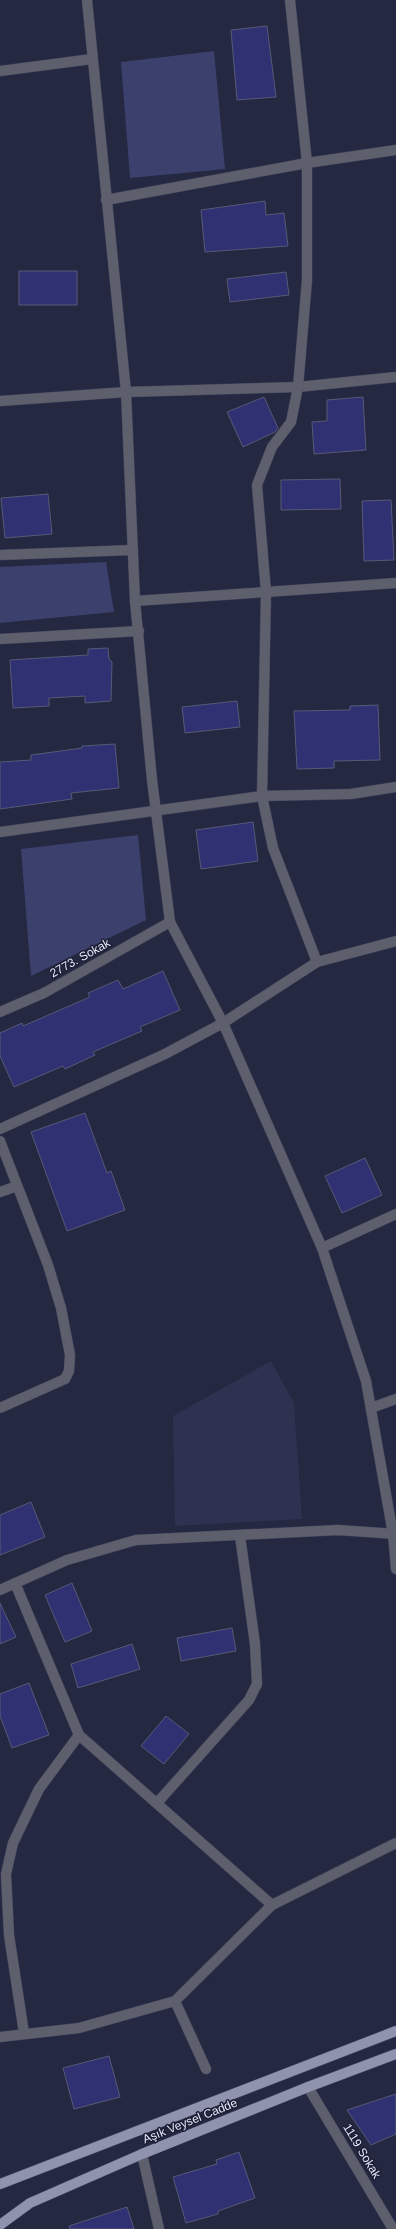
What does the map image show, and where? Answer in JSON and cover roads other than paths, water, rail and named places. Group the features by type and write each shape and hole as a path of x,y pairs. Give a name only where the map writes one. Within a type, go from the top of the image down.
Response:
{"main road":[{"name":"Aşık Veysel Cadde","path":"0,2184 396,2031"},
{"name":"Aşık Veysel Cadde","path":"0,2225 30,2203 142,2154 308,2087 396,2054"}],"street":[{"path":"87,0 126,392 135,601 156,812 170,922 223,1023 322,1248 366,1381 394,1534 396,1569"},
{"path":"290,0 307,163 306,280 298,387 292,422 272,448 257,486 266,592 262,796 272,848 317,962"},
{"path":"0,70 92,59"},
{"path":"106,200 307,163 396,150"},
{"path":"0,400 126,392 298,387 396,377"},
{"path":"0,555 133,550"},
{"path":"135,601 396,583"},
{"path":"0,639 139,631"},
{"path":"0,832 156,812 262,796 351,794 396,787"},
{"name":"2773. Sokak","path":"0,1012 44,993 170,922"},
{"path":"0,1129 165,1054 223,1023 317,962 396,941"},
{"path":"0,1141 48,1265 61,1308 70,1355 69,1371 65,1379 0,1408"},
{"path":"0,1192 17,1186"},
{"path":"322,1248 396,1214"},
{"path":"371,1408 396,1399"},
{"path":"0,1590 67,1560 136,1540 338,1530 394,1534"},
{"path":"157,1804 249,1700 257,1684 255,1644 240,1536"},
{"path":"15,1583 79,1735 272,1905"},
{"path":"24,2033 9,1935 6,1874 13,1843 39,1789 79,1735"},
{"path":"0,2037 24,2033 79,2028 175,2001 272,1905 396,1843"},
{"path":"175,2001 206,2069"},
{"name":"1119 Sokak","path":"308,2087 393,2229"},
{"path":"142,2154 159,2229"}]}
